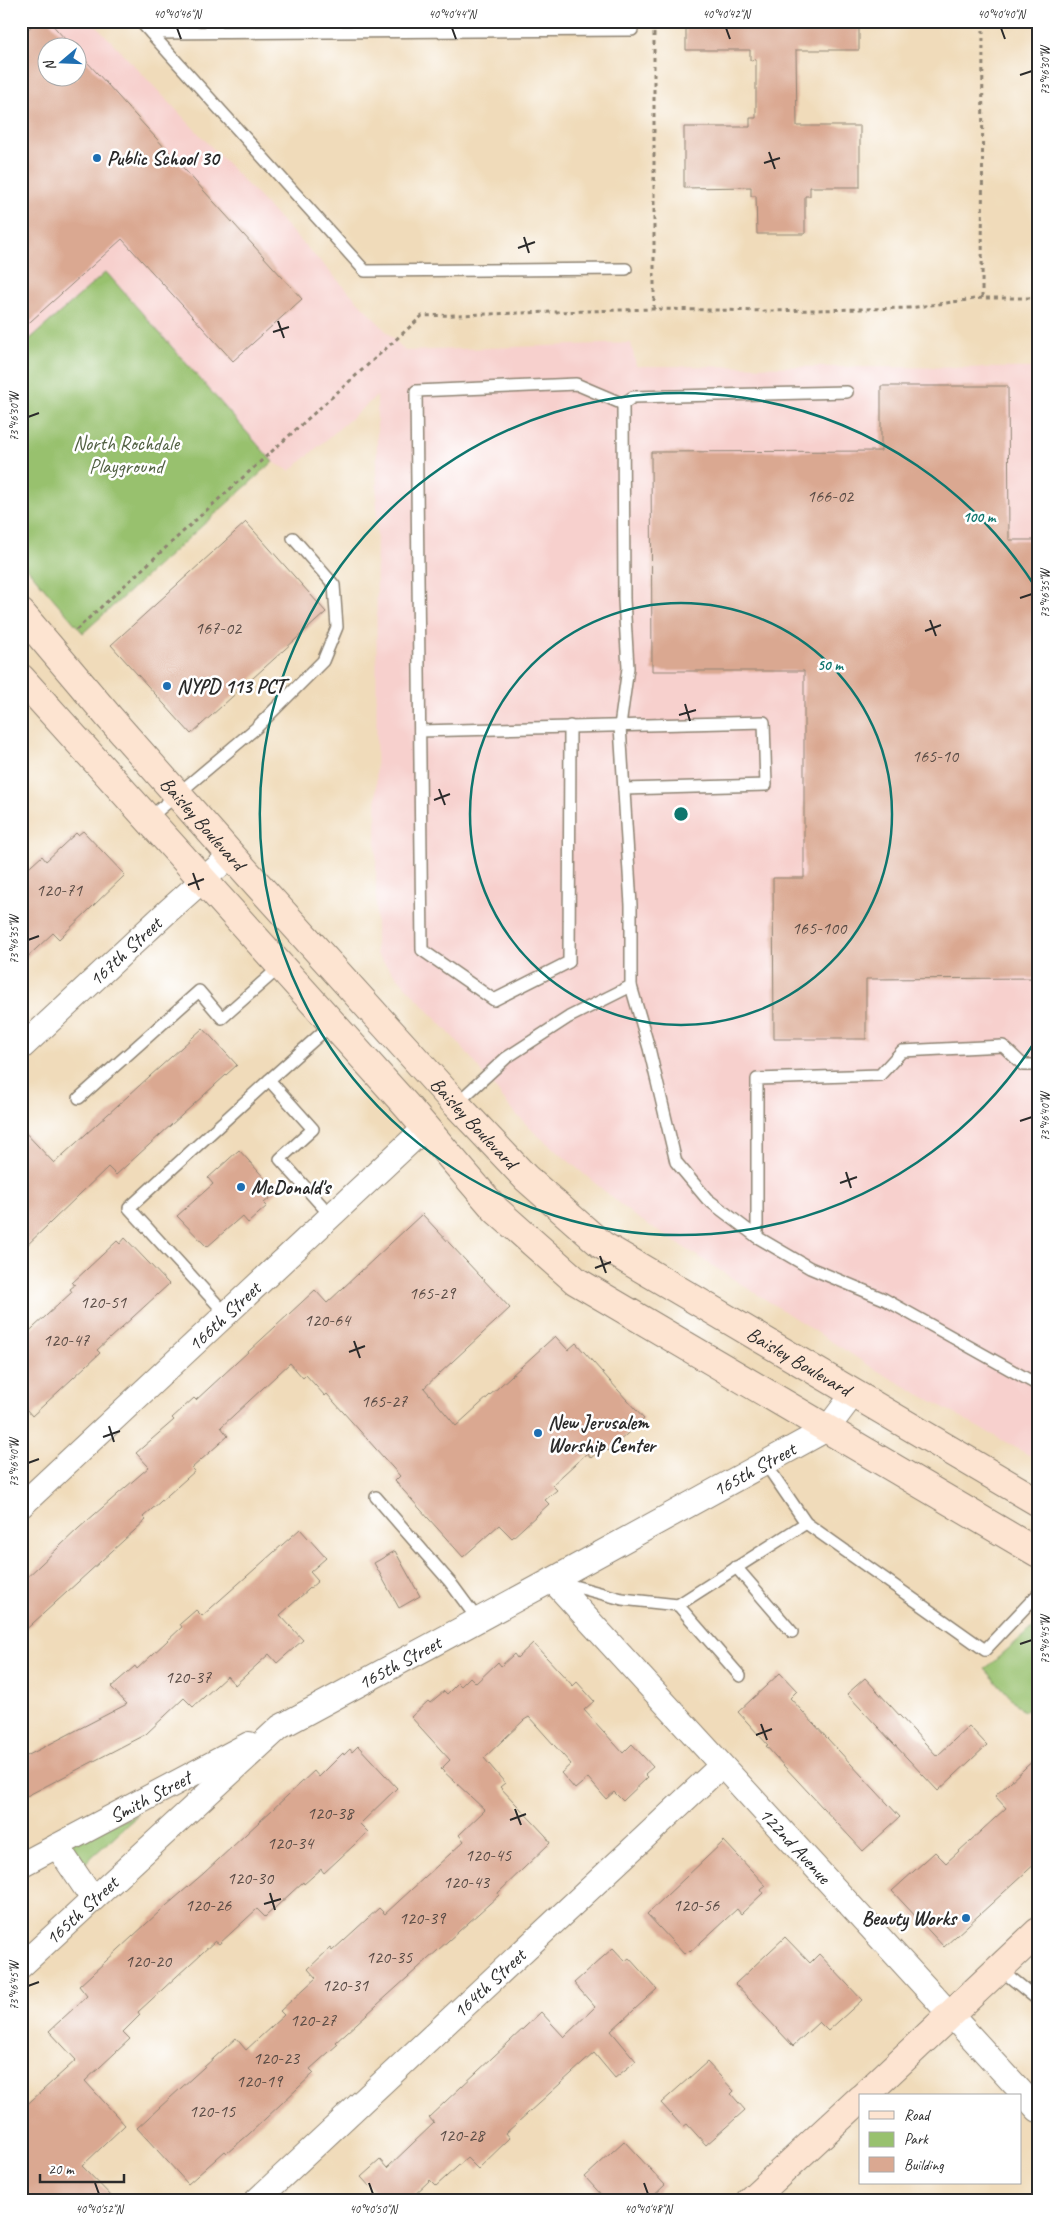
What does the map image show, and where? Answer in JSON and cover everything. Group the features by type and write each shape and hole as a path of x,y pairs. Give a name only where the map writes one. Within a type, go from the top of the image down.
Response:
{"main road":[{"name":"Baisley Boulevard","path":"21,612 109,717 231,855 456,1104 526,1178 602,1245 1038,1502"},
{"name":"Baisley Boulevard","path":"21,678 426,1128 496,1210 576,1281 1038,1553"},
{"path":"426,1128 456,1104"},
{"path":"866,2094 1038,1932"},
{"path":"750,2201 859,2100"}],"street":[{"name":"167th Street","path":"21,1048 231,855"},
{"name":"166th Street","path":"21,1506 426,1128"},
{"path":"827,1429 854,1393"},
{"name":"165th Street","path":"21,1966 280,1727 827,1429"},
{"name":"122nd Avenue","path":"552,1580 1038,2110"},
{"name":"Smith Street","path":"21,1865 280,1727"},
{"name":"164th Street","path":"256,2201 722,1766"},
{"path":"57,1846 94,1899"}],"lane":[{"path":"140,21 365,271 626,269"},
{"path":"151,33 632,30"},
{"path":"570,726 568,962 494,1000 422,950 416,391 576,384 623,404"},
{"path":"623,404 633,397 847,392"},
{"path":"623,404 624,600 628,668 620,726 631,905 631,986 649,1048 676,1162 707,1199 757,1237 810,1268 884,1299 1038,1385"},
{"path":"148,819 256,728 323,662 337,627 334,585 293,538"},
{"path":"420,731 764,722 766,785 624,789"},
{"path":"79,1098 199,991 222,1018 281,966"},
{"path":"456,1104 506,1058 569,1017 631,986"},
{"path":"226,1314 129,1208 333,1024"},
{"path":"757,1237 757,1079 880,1075 902,1051 920,1050 1003,1046 1023,1065 1038,1065"},
{"path":"269,1080 312,1129 280,1159 331,1216"},
{"path":"765,1463 806,1523 984,1650 1038,1594"},
{"path":"376,1497 450,1582 478,1620"},
{"path":"552,1580 622,1599 678,1605 806,1523"},
{"path":"736,1567 792,1632"},
{"path":"678,1605 740,1676"},
{"path":"1000,1968 1038,2000"}],"path":[{"path":"654,21 654,308"},
{"path":"982,298 983,21"}],"shaded area":[{"path":"21,21 92,21 405,351 631,343 636,366 1038,368 1038,1460 876,1370 633,1215 535,1133 511,1109 464,1049 376,954 377,396 290,471 273,462 106,272 21,347"}],"green space":[{"name":"North Rochdale Playground","path":"106,272 273,462 83,633 21,561 21,347"},
{"path":"1038,1623 1038,1700 1024,1712 985,1669"},
{"path":"139,1814 84,1864 67,1843"}],"building":[{"name":"Public School 30","path":"37,21 49,21 64,38 38,38 38,88 88,88 88,63 302,299 233,361 122,239 21,330 21,36"},
{"path":"686,21 859,21 859,50 796,50 797,126 860,126 860,187 810,187 810,196 805,196 805,234 757,234 756,196 751,196 751,187 684,188 684,127 750,127 750,118 756,118 756,59 750,60 750,50 686,50"},
{"path":"881,386 1008,386 1009,540 1038,540 1038,978 866,979 866,1039 774,1039 773,878 804,878 804,671 652,671 651,452 881,451"},
{"path":"246,522 326,612 191,734 111,645"},
{"path":"83,831 125,875 59,939 53,933 21,963 21,875 42,856 46,861 76,833 78,835"},
{"path":"203,1028 237,1065 116,1175 108,1167 21,1251 21,1128 54,1163"},
{"path":"239,1150 277,1192 264,1203 267,1206 248,1223 242,1216 207,1247 177,1216 213,1184 208,1178"},
{"path":"422,1214 510,1308 424,1388 456,1426 555,1336 568,1350 576,1343 644,1419 608,1451 604,1447 591,1458 587,1453 552,1485 557,1490 545,1500 549,1504 512,1538 499,1525 463,1557 395,1481 400,1476 327,1394 325,1396 306,1375 303,1378 290,1363 221,1427 228,1436 192,1468 195,1471 143,1517 146,1520 21,1634 21,1583 79,1528 149,1467 136,1453 174,1420 172,1418 194,1398 196,1400 315,1290 327,1303"},
{"path":"125,1238 169,1284 97,1350 100,1353 32,1416 21,1403 21,1339 72,1292 70,1289 75,1285 72,1283 117,1241 120,1244"},
{"path":"300,1529 326,1558 310,1572 318,1581 280,1615 303,1640 277,1663 269,1654 235,1685 227,1676 193,1707 184,1698 146,1734 21,1799 21,1759 127,1704 111,1687 135,1666 137,1669 182,1627 180,1624 196,1610 202,1616"},
{"path":"395,1551 420,1596 399,1608 374,1563"},
{"path":"533,1643 573,1686 577,1682 594,1701 584,1710 623,1753 632,1744 653,1767 645,1774 648,1777 623,1801 614,1792 606,1799 588,1778 575,1789 561,1773 571,1764 529,1717 524,1720 484,1758 505,1783 500,1787 546,1836 550,1843 498,1893 499,1895 336,2042 338,2044 310,2069 314,2073 249,2134 227,2153 225,2151 188,2184 137,2128 236,2038 246,2050 284,2015 280,2011 316,1978 308,1969 330,1948 332,1951 379,1908 385,1914 464,1841 459,1835 485,1810 441,1769 450,1760 411,1717 428,1701 430,1703 444,1691 447,1694 458,1683 461,1686 470,1677 476,1683 498,1662 501,1666 514,1654 517,1658"},
{"path":"780,1673 797,1691 790,1698 900,1817 863,1851 766,1746 768,1745 738,1712"},
{"path":"865,1678 937,1756 969,1726 987,1745 938,1791 847,1694"},
{"path":"358,1746 397,1788 360,1824 368,1832 324,1873 321,1869 304,1884 303,1882 265,1917 257,1909 219,1944 215,1941 138,2012 140,2015 123,2032 130,2039 85,2081 125,2125 82,2166 116,2201 35,2201 21,2186 21,2110 76,2060 49,2031 87,1996 79,1986 314,1771 319,1777 343,1753 344,1755 350,1749 352,1752"},
{"path":"1038,1756 1038,1861 944,1947 892,1891 935,1852 946,1863 1006,1808 995,1796"},
{"path":"724,1841 766,1886 761,1890 763,1893 741,1914 737,1909 690,1952 688,1950 684,1954 647,1914"},
{"path":"785,1937 810,1963 819,1954 862,2000 828,2031 819,2022 793,2046 735,1984"},
{"path":"613,1948 625,1961 629,1958 657,1989 611,2031 636,2061 615,2078 594,2053 506,2133 510,2138 478,2169 467,2158 436,2186 430,2180 408,2201 383,2201 361,2177 380,2160 387,2168 434,2123 429,2117 541,2012 564,2037 595,2007 574,1983"},
{"path":"707,2062 734,2091 731,2094 745,2110 706,2145 687,2124 683,2127 661,2103"},
{"path":"624,2141 665,2185 648,2201 607,2201 585,2177"}],"place":[{"name":"Public School 30","path":"97,158"},
{"name":"NYPD 113 PCT","path":"167,686"},
{"name":"McDonald's","path":"241,1187"},
{"name":"New Jerusalem Worship Center","path":"538,1433"},
{"name":"Beauty Works","path":"966,1918"}]}
